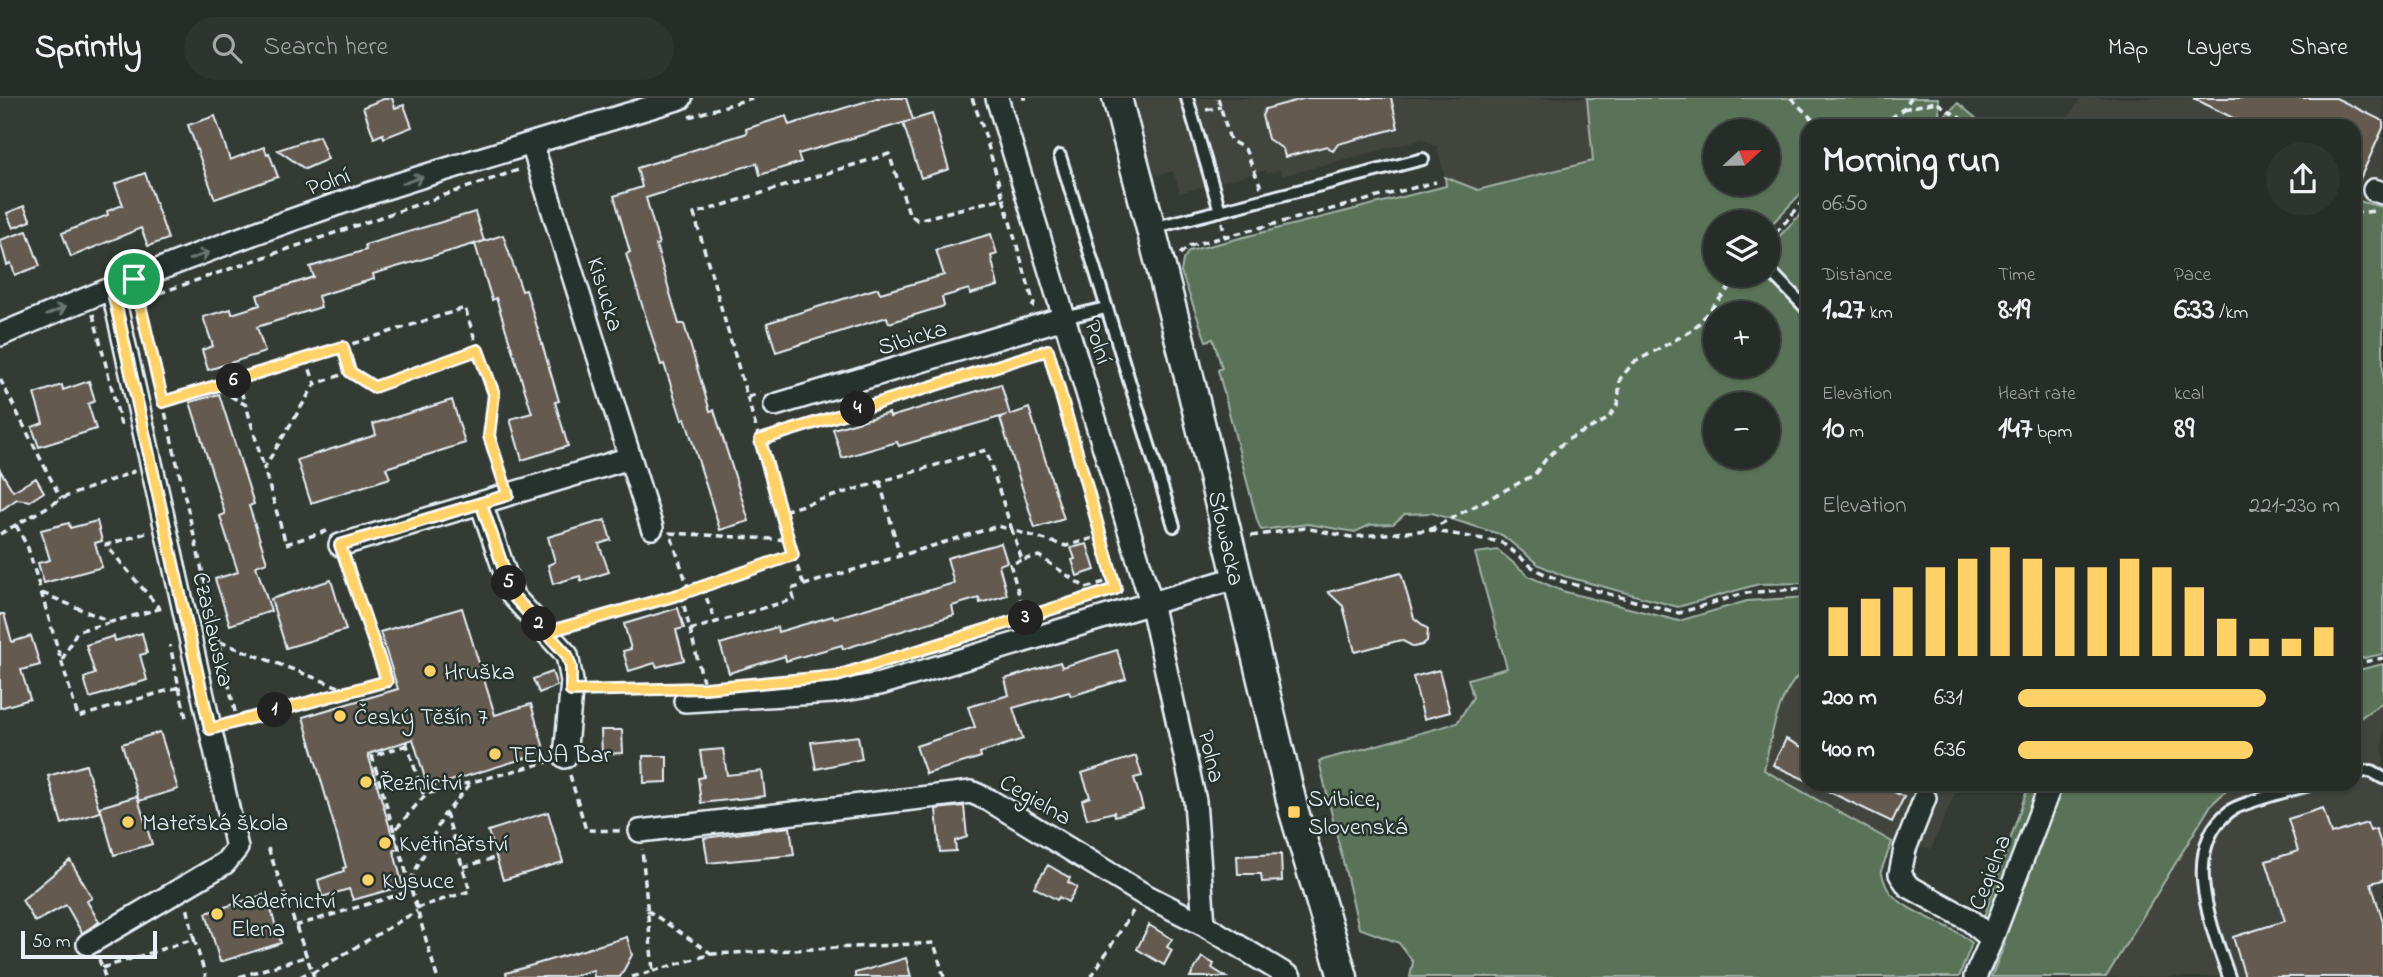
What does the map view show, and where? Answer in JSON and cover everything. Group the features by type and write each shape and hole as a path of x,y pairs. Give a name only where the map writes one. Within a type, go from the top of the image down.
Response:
{"street":[{"name":"Polní","path":"0,335 112,288 137,289 327,209 426,175 535,154 681,98"},
{"name":"Polní","path":"997,98 1151,602"},
{"name":"Słowacka","path":"1117,98 1152,228 1294,812 1343,977"},
{"name":"Kisucka","path":"535,154 652,527"},
{"name":"Czaslawska","path":"88,944 225,863 237,848 112,288"},
{"name":"Sibicka","path":"768,399 1064,318"},
{"path":"340,545 631,458"},
{"path":"481,503 513,596 567,655 571,667 565,757"},
{"path":"681,695 833,692 880,684 1236,578"},
{"name":"Polna","path":"1151,602 1195,800 1203,925"},
{"name":"Cegielna","path":"1975,977 2048,791"},
{"name":"Cegielna","path":"640,831 971,792 989,800 1143,894 1203,925 1290,977"},
{"path":"1925,798 1905,849 1900,874 1908,886 1968,919 1992,939"}],"lane":[{"path":"1187,98 1220,211"},
{"path":"1060,156 1174,526"},
{"path":"1152,228 1423,159"},
{"path":"1780,281 1801,303"},
{"path":"1064,318 1105,308"},
{"path":"2361,772 2371,771 2383,778"},
{"path":"2229,977 2213,930 2204,891 2204,857 2212,830 2232,809 2290,791"}],"path":[{"path":"972,98 984,128 1034,304 1030,312"},
{"path":"1218,98 1230,139 1245,149 1265,199"},
{"path":"1791,98 1812,119"},
{"path":"1890,119 1903,109 1911,98"},
{"path":"1903,109 1936,102 1962,119"},
{"path":"237,720 137,289 535,154"},
{"path":"804,585 780,512 694,214 889,154 909,213 917,220 1003,198"},
{"path":"1177,263 1181,253 1189,246 1436,182"},
{"path":"1780,229 1801,204"},
{"path":"2361,212 2383,210"},
{"path":"1429,530 1534,475 1564,441 1608,419 1618,404 1620,379 1633,363 1693,330 1730,287"},
{"path":"163,402 465,308 494,394 489,436 508,495"},
{"path":"93,313 123,432"},
{"path":"343,347 350,372 374,387 478,350"},
{"path":"760,440 1048,350 1116,589 963,637"},
{"path":"306,358 315,384"},
{"path":"264,468 315,384 350,372"},
{"path":"0,379 61,500"},
{"path":"238,380 286,544 334,528 390,691"},
{"path":"215,387 246,405"},
{"path":"748,397 768,399"},
{"path":"780,512 986,450 1022,560"},
{"path":"0,534 61,500 132,472 129,459"},
{"path":"880,482 901,556"},
{"path":"16,525 28,548 78,717 179,687 167,634"},
{"path":"690,630 794,598 791,589 998,526 1066,546 1101,536"},
{"path":"1228,541 1305,528 1351,537 1429,530 1501,541 1536,570 1562,581 1679,613 1745,593 1801,589"},
{"path":"146,533 106,545 160,609 162,608 165,621"},
{"path":"690,591 670,533 789,540"},
{"path":"547,632 681,594 793,555"},
{"path":"1026,618 1010,564 1039,556 1086,588 1114,579"},
{"path":"702,587 716,622"},
{"path":"41,593 111,622"},
{"path":"681,594 705,688"},
{"path":"62,661 77,631 160,609"},
{"path":"219,642 349,691"},
{"path":"2361,663 2383,658"},
{"path":"210,729 387,681"},
{"path":"571,691 681,695"},
{"path":"424,797 407,743 372,755 437,977"},
{"path":"394,831 426,794 565,757 586,831 640,831 653,971"},
{"path":"410,883 446,813 472,782"},
{"path":"300,977 312,973 417,909 470,891 446,813"},
{"path":"268,848 312,973"},
{"path":"463,867 498,857"},
{"path":"183,888 205,977"},
{"path":"295,926 411,891"},
{"path":"1091,977 1143,894"},
{"path":"647,910 712,954"},
{"path":"102,968 194,939"},
{"path":"632,977 712,954 934,943 944,977"},
{"path":"239,977 305,957"}],"shaded area":[{"path":"1133,98 1587,98 1594,161 1478,190 1445,177 1437,147 1423,139 1282,176 1280,170 1267,173 1266,170 1180,193 1173,171 1156,176 1147,155"},
{"path":"2081,98 2383,98 2383,207 2361,202 2361,119 2068,119"},
{"path":"1800,673 1801,791 1764,770 1777,711"},
{"path":"2383,702 2383,977 2106,977 2211,805 2226,791 2361,791 2361,717"},
{"path":"1801,791 1956,791 1931,849 1892,842"}],"green space":[{"path":"1587,98 1938,98 1940,119 1801,119 1801,193 1780,215 1780,210 1703,210 1703,287 1780,287 1780,235 1801,213 1801,583 1759,584 1678,607 1564,576 1539,565 1502,535 1432,513 1405,514 1393,524 1370,525 1355,532 1308,524 1261,530 1218,370 1222,368 1213,339 1206,341 1181,272 1183,260 1189,251 1446,186 1445,177 1478,190 1593,161"},
{"path":"1958,103 1977,119 1941,119"},
{"path":"2361,202 2383,207 2383,654 2361,659"},
{"path":"1498,550 1530,577 1562,591 1679,621 1747,601 1801,597 1801,674 1790,687 1777,714 1764,770 1892,842 1881,871 1889,891 1907,906 1952,929 1972,943 1959,977 1410,977 1413,962 1399,943 1359,928 1319,761 1457,723 1473,697 1468,679 1507,668 1475,553"},
{"path":"2383,664 2383,702 2361,717 2361,669"},
{"path":"2027,791 2226,791 2211,805 2106,977 1991,977 2005,944 1983,920"}],"building":[{"path":"392,98 395,108 404,105 412,127 384,138 383,134 374,138 363,107"},
{"path":"877,98 906,98 913,120 798,154 801,162 760,175 757,163 646,198 659,244 656,245 679,324 684,324 710,411 714,410 749,521 720,530 685,418 682,420 664,364 661,365 626,254 630,252 614,196 642,187 637,168 747,133 746,129 786,116 789,125"},
{"path":"1306,98 1391,98 1398,128 1338,144 1333,151 1327,146 1285,157 1283,149 1268,139 1262,116 1265,109"},
{"path":"2193,98 2336,98 2383,121 2383,128 2361,177 2361,119 2235,119"},
{"path":"932,114 949,169 921,178 903,123"},
{"path":"215,116 230,160 264,147 278,177 215,199 188,125"},
{"path":"319,136 328,159 305,169 278,150"},
{"path":"145,173 168,239 148,246 141,228 71,257 62,233 108,215 107,211 123,205 115,184"},
{"path":"24,206 31,221 13,228 7,213"},
{"path":"475,212 484,241 373,274 374,279 318,296 321,307 257,327 265,352 208,370 202,350 213,346 203,317 231,309 232,314 260,305 257,295 314,277 310,267 366,250 365,245"},
{"path":"27,231 40,266 15,275 11,263 7,265 0,240"},
{"path":"991,234 997,254 991,256 998,286 970,294 969,289 942,297 944,306 889,323 887,317 776,352 767,323 878,288 880,293 944,275 936,250"},
{"path":"503,235 522,291 526,290 559,401 555,402 568,446 522,460 510,419 532,413 496,298 492,300 475,244"},
{"path":"89,381 95,401 88,404 96,429 39,447 32,427 43,423 34,394 62,385 63,390"},
{"path":"1001,384 1010,415 1029,408 1064,519 1035,528 1000,418 1007,415 899,446 897,442 842,458 833,429 889,413 890,417"},
{"path":"219,394 254,504 249,506 267,562 256,566 271,611 230,625 215,579 238,572 220,516 225,514 190,402"},
{"path":"452,400 465,443 386,468 390,478 311,503 297,460 376,435 373,424"},
{"path":"0,470 13,491 36,478 44,492 30,501 17,499 0,511"},
{"path":"605,520 611,540 599,544 609,572 581,581 580,576 553,584 548,565 555,562 548,537"},
{"path":"97,521 102,541 95,543 102,567 44,583 38,563 50,560 41,530 69,523 70,528"},
{"path":"1001,543 1007,562 999,565 1007,595 980,603 979,598 952,606 954,615 843,649 842,645 786,661 785,656 729,673 720,644 777,627 778,632 833,616 834,618 954,583 947,558"},
{"path":"1087,544 1095,570 1077,576 1071,548"},
{"path":"1401,573 1414,618 1428,629 1427,641 1414,647 1401,640 1355,652 1343,606 1328,592"},
{"path":"331,580 346,630 286,648 271,599"},
{"path":"462,608 495,715 531,704 545,752 428,788 413,739 368,754 392,835 394,834 399,849 394,850 403,886 353,900 349,889 322,897 318,880 344,871 343,868 346,867 303,717 398,689 380,632"},
{"path":"678,608 684,628 676,630 684,660 657,667 655,663 629,671 623,651 631,649 624,624"},
{"path":"0,614 4,614 12,642 31,636 40,665 21,670 30,699 0,708"},
{"path":"142,633 147,653 140,655 147,680 90,698 84,678 95,674 86,645 114,636 115,641"},
{"path":"1117,650 1126,679 1071,696 1069,692 1013,708 1023,739 980,753 981,757 926,774 916,746 975,727 968,707 1009,695 1005,679 1060,662 1062,667"},
{"path":"1439,670 1450,712 1424,719 1413,677"},
{"path":"552,672 557,686 539,693 533,679"},
{"path":"601,730 622,730 623,753 602,754"},
{"path":"160,732 178,789 139,801 122,744"},
{"path":"858,736 862,759 816,769 811,742"},
{"path":"1786,739 1801,746 1801,778 1773,765"},
{"path":"723,749 727,775 762,771 765,796 701,803 698,778 704,777 700,751"},
{"path":"643,756 667,756 667,782 644,783"},
{"path":"1136,756 1142,776 1134,778 1143,808 1115,816 1114,812 1087,819 1082,800 1090,797 1082,773"},
{"path":"86,765 100,812 62,824 48,776"},
{"path":"1828,791 1892,791 1904,797 1892,822"},
{"path":"137,796 152,844 114,855 100,807"},
{"path":"964,806 967,837 955,841 956,851 940,852 936,809"},
{"path":"2323,808 2331,834 2367,823 2370,831 2376,829 2383,850 2383,880 2371,883 2383,922 2383,977 2245,977 2233,937 2285,921 2266,861 2298,851 2288,819"},
{"path":"548,812 563,862 503,880 488,831"},
{"path":"790,827 794,855 708,863 704,838"},
{"path":"1281,854 1282,881 1262,882 1261,874 1238,874 1237,856"},
{"path":"70,860 92,898 87,901 99,922 82,933 66,905 35,922 22,900"},
{"path":"1048,865 1070,878 1068,882 1077,887 1068,902 1059,897 1057,900 1034,887"},
{"path":"266,894 281,943 220,962 206,913"},
{"path":"1149,925 1172,939 1167,947 1172,950 1164,965 1137,949"},
{"path":"627,937 632,955 620,977 594,977 593,970 570,977 507,977 506,973"},
{"path":"1202,957 1214,964 1212,968 1226,977 1190,977"},
{"path":"906,958 911,977 855,977 855,973"}],"place":[{"name":"Hruška","path":"430,671"},
{"name":"Český Těšín 7","path":"340,716"},
{"name":"TENA Bar","path":"495,754"},
{"name":"Řeznictví","path":"366,782"},
{"name":"Svibice, Slovenská","path":"1294,812"},
{"name":"Mateřská škola","path":"128,822"},
{"name":"Květinářství","path":"385,843"},
{"name":"Kysuce","path":"368,880"},
{"name":"Kadeřnictví Elena","path":"217,914"}],"route":[{"path":"134,279 112,288 210,729 387,681 340,545 481,503 513,596 567,655 571,667 571,691 705,688 837,676 1116,589 1048,350 760,440 793,555 681,594 547,632 513,596 481,503 508,495 489,436 494,394 478,350 374,387 350,372 343,347 163,402 134,279"}]}
